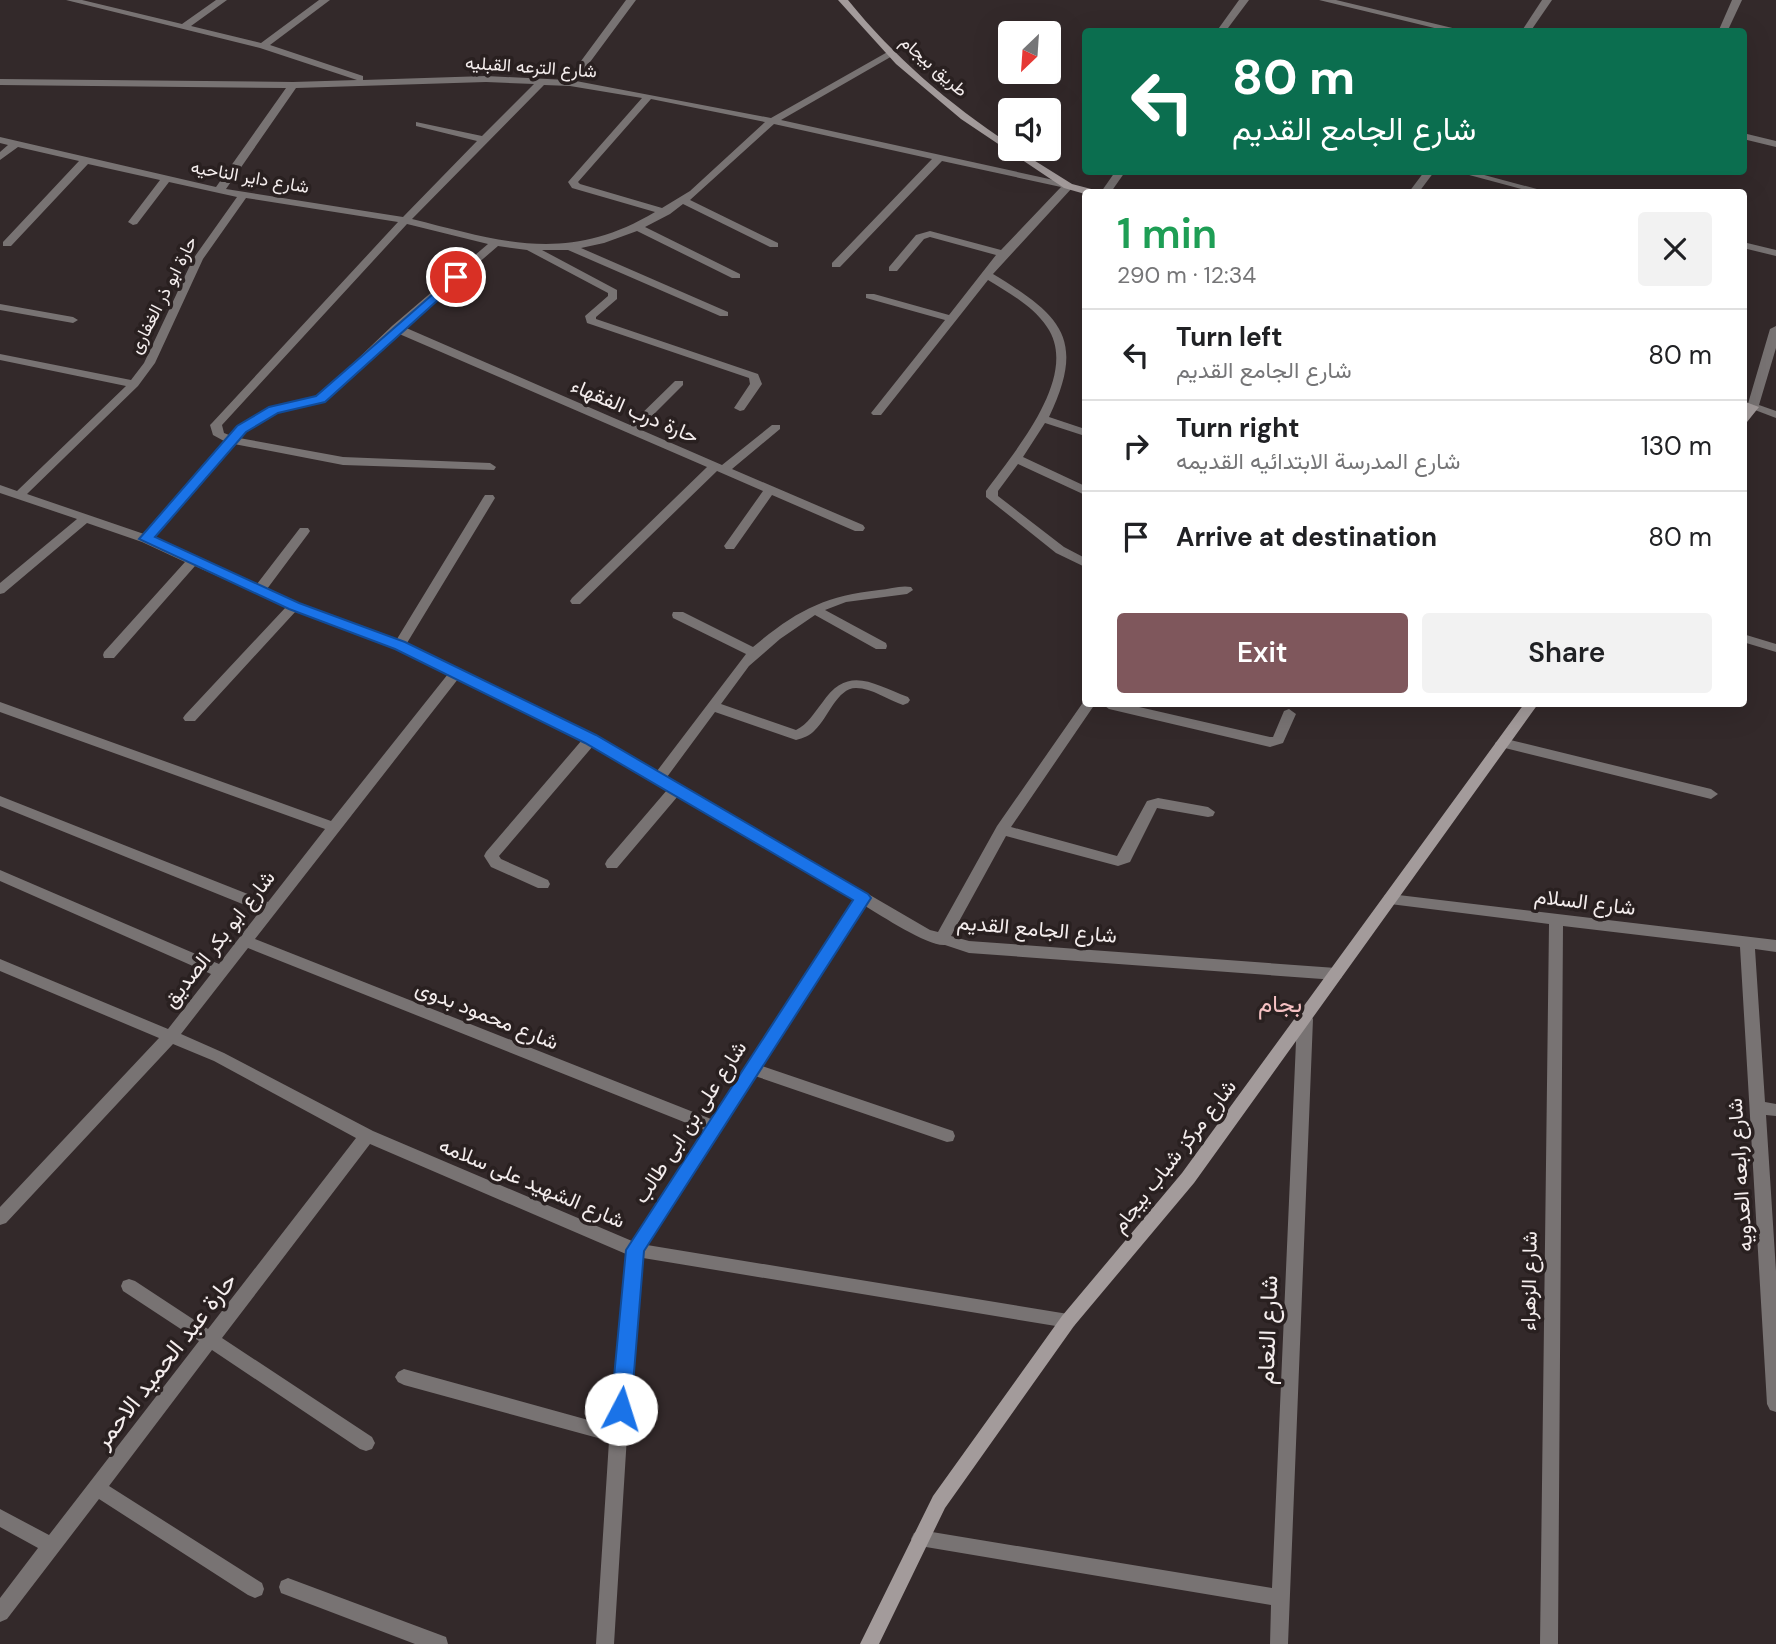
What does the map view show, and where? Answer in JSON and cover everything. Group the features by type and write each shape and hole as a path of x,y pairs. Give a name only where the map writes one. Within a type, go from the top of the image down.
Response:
{"main road":[{"name":"طريق بيجام","path":"843,0 891,53 940,97 998,140"},
{"name":"طريق بيجام","path":"1029,161 1068,186"},
{"name":"شارع الترعه القبليه","path":"1068,186 1082,190"},
{"name":"شارع مركز شباب بيجام","path":"869,1644 939,1502 1068,1321 1188,1178 1529,707"}],"street":[{"path":"71,0 86,1 264,46 371,82"},
{"path":"183,27 222,0"},
{"path":"264,46 325,0"},
{"path":"570,83 631,0"},
{"path":"1223,28 1244,0"},
{"path":"1325,0 1448,28"},
{"path":"1528,28 1547,0"},
{"path":"1724,28 1737,0"},
{"path":"528,247 570,247 600,241 637,228 683,200 772,121 891,53"},
{"name":"شارع الترعه القبليه","path":"0,82 293,85 429,79 570,83 772,121 1068,186"},
{"path":"490,467 343,461 231,440 216,431 220,419 405,220 542,81"},
{"path":"219,191 293,85"},
{"path":"649,96 573,182 576,186 666,212"},
{"path":"419,124 485,140"},
{"path":"1747,137 1776,144"},
{"name":"شارع داير الناحيه","path":"0,140 219,191 405,220 496,243 528,247"},
{"path":"0,158 14,145"},
{"path":"836,265 940,157"},
{"path":"7,244 85,161"},
{"path":"1475,175 1531,189"},
{"path":"133,222 166,179"},
{"path":"877,413 1003,254 1068,186"},
{"name":"حارة ابو ذر الغفارى","path":"19,495 134,384 149,363 198,259 243,195"},
{"path":"683,200 775,245"},
{"path":"637,228 736,276"},
{"path":"893,269 920,237 930,234 1003,254"},
{"path":"146,539 242,429 274,410 320,399 396,328 496,243"},
{"path":"1747,246 1776,253"},
{"path":"528,247 613,292 612,297 590,316 591,321 754,376 756,384 740,408"},
{"path":"570,247 724,314"},
{"path":"988,276 1041,313 1058,335 1065,363 1042,418 1017,459 994,488 992,497 1060,550 1082,561"},
{"path":"870,296 953,318"},
{"path":"0,307 73,320"},
{"name":"حارة درب الفقهاء","path":"396,328 859,528"},
{"path":"1776,329 1748,406 1776,415"},
{"path":"0,357 134,384"},
{"path":"631,430 679,383"},
{"path":"1042,418 1082,432"},
{"path":"576,601 719,468 776,427"},
{"path":"1017,459 1082,490"},
{"name":"شارع الجامع القديم","path":"0,489 146,539 294,606 400,645 591,739 862,898 941,941 969,947 1336,974"},
{"path":"730,545 770,490"},
{"path":"400,645 489,498"},
{"path":"0,590 86,518"},
{"path":"259,590 304,531"},
{"path":"109,655 193,561"},
{"path":"658,779 754,653 816,610 836,600 907,590"},
{"path":"190,718 294,606"},
{"path":"816,610 881,646"},
{"path":"678,615 754,653"},
{"path":"1747,639 1776,648"},
{"name":"شارع ابو بكر الصديق","path":"0,1218 170,1037 456,672"},
{"path":"713,706 796,735 805,732 847,685 860,684 903,701"},
{"path":"0,707 333,827"},
{"path":"941,941 1002,830 1087,707"},
{"path":"1122,707 1274,743 1289,714"},
{"path":"543,884 496,863 491,856 591,739"},
{"path":"1502,743 1710,794"},
{"path":"612,864 675,790"},
{"path":"0,801 270,909"},
{"path":"1002,830 1118,861 1125,858 1152,805 1157,803 1208,813"},
{"path":"0,875 220,971"},
{"name":"شارع على بن ابى طالب","path":"605,1644 618,1436 635,1250 862,898"},
{"name":"شارع السلام","path":"1390,899 1776,946"},
{"name":"شارع الزهراء","path":"1549,1644 1556,919"},
{"name":"شارع محمود بدوى","path":"244,941 714,1127"},
{"name":"شارع رابعه العدويه","path":"1747,943 1756,1107 1771,1242 1776,1404"},
{"name":"شارع الشهيد على سلامه","path":"0,965 219,1057 366,1136 635,1250 1068,1321"},
{"name":"شارع النعام","path":"1279,1644 1305,1019"},
{"path":"752,1069 947,1136"},
{"path":"1756,1107 1776,1110"},
{"name":"حارة عبد الحميد الاحمر","path":"0,1613 366,1136"},
{"path":"129,1286 366,1443"},
{"path":"404,1377 618,1436"},
{"path":"97,1488 255,1589"},
{"path":"0,1518 52,1546"},
{"path":"920,1539 1281,1598"},
{"path":"288,1587 439,1644"}],"district":[{"name":"بجام","path":"1280,1003"}],"route":[{"path":"456,277 396,328 320,399 274,410 242,429 146,539 294,606 400,645 591,739 862,898 635,1250 621,1409"}]}
